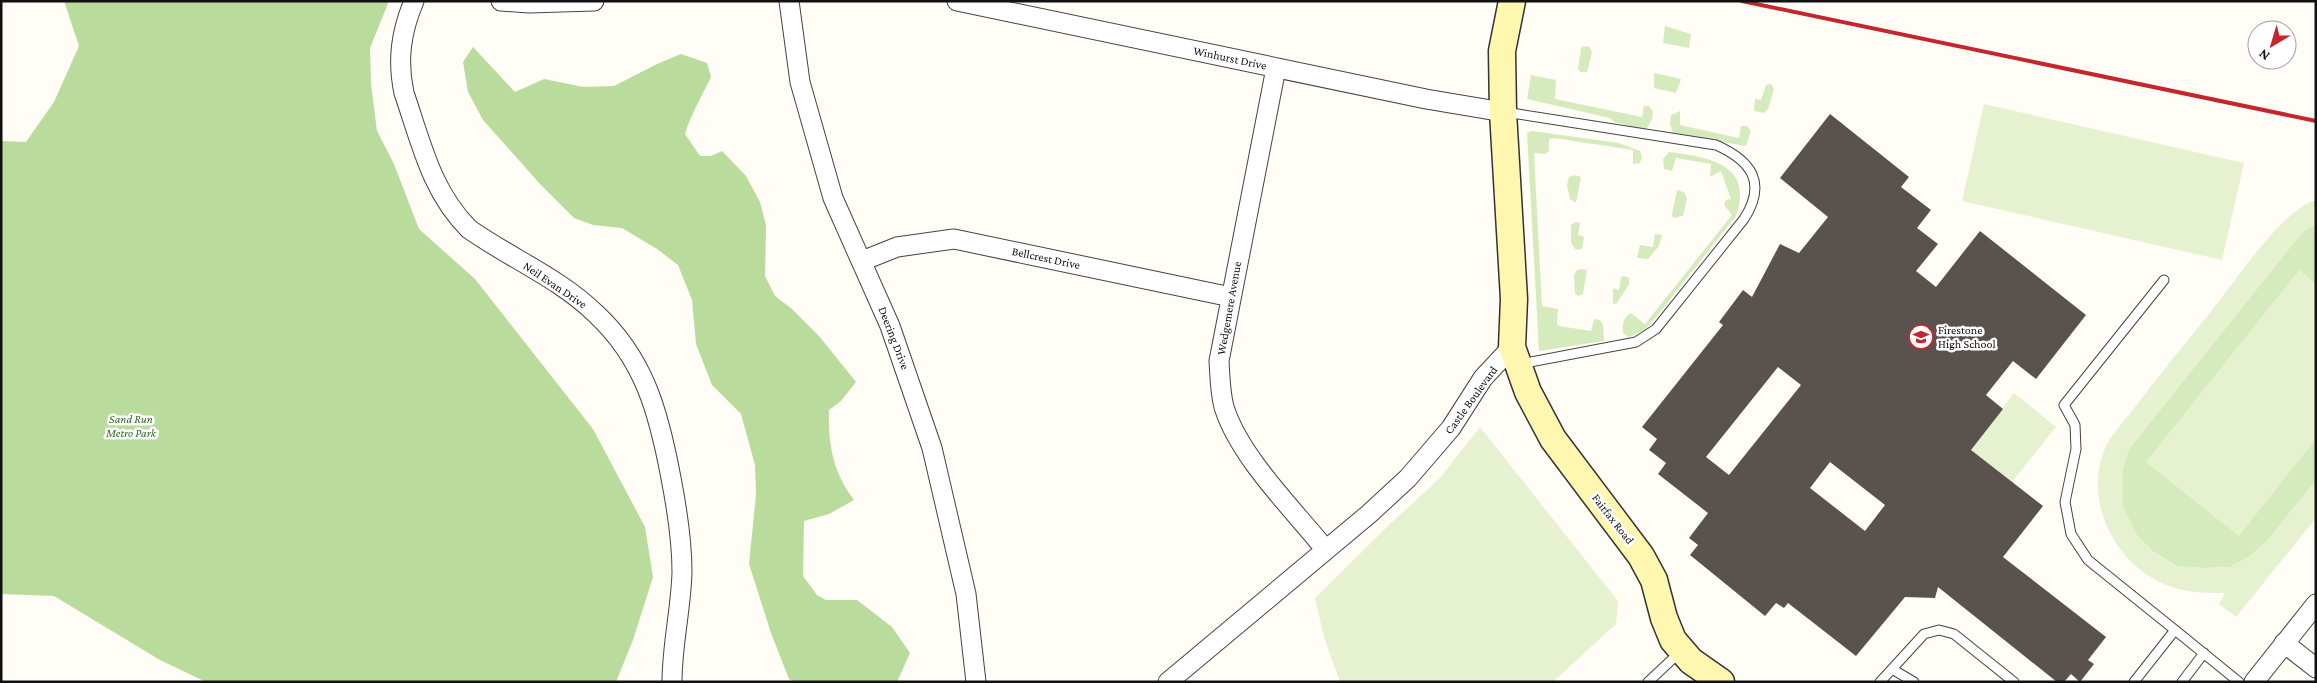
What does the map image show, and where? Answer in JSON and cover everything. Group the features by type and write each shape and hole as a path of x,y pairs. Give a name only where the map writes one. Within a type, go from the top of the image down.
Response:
{"street":[{"name":"Neil Evan Drive","path":"414,1 404,29 400,58 400,76 404,93 442,196 469,229 572,294 595,312 615,333 632,356 648,386 658,414 680,537 682,571 672,682"},
{"path":"501,1 529,3 594,1"},
{"name":"Deering Drive","path":"789,1 800,82 833,198 890,326 932,448 966,594 976,682"},
{"name":"Winhurst Drive","path":"957,1 1426,99 1503,112"},
{"path":"1512,1 1502,51 1503,112 1514,299 1515,356"},
{"name":"Wedgemere Avenue","path":"1276,68 1219,361 1221,390 1229,422 1251,458 1325,549"},
{"name":"Bellcrest Drive","path":"862,262 896,248 954,239 1231,297"},
{"name":"Castle Boulevard","path":"1168,682 1369,514 1426,459 1451,428 1483,378 1515,356"},
{"name":"Fairfax Road","path":"1515,356 1537,412 1553,439 1641,556 1654,580 1668,628 1681,651 1702,670 1721,682"},
{"path":"2254,682 2316,604"},
{"path":"2284,644 2316,668"}],"lane":[{"path":"1503,112 1716,145 1742,159 1754,177 1755,189 1752,206 1665,318 1644,338 1607,348 1515,356"},
{"path":"2164,280 2064,405 2075,424 2076,449 2065,502 2071,534 2088,560 2239,682"},
{"path":"1880,682 1924,634 1939,630 1954,634 2014,682"},
{"path":"2134,682 2175,630"},
{"path":"1648,682 1681,651"},
{"path":"2182,682 2204,653"},
{"path":"1892,668 1914,682"}],"green space":[{"name":"Sand Run Metro Park","path":"64,1 389,1 370,48 371,84 377,131 394,164 419,229 475,279 593,429 645,527 653,577 633,640 616,682 206,682 160,660 54,596 1,594 1,141 26,142 54,102 79,46"},
{"path":"1665,26 1691,34 1689,48 1663,43"},
{"path":"1584,46 1590,47 1592,53 1587,72 1581,72 1578,69 1581,48"},
{"path":"473,47 515,92 544,79 584,87 614,86 681,54 707,63 711,77 693,112 685,134 700,156 711,156 722,151 746,176 760,202 766,225 765,276 775,296 792,309 819,336 856,382 841,401 829,410 833,458 841,479 854,500 829,514 804,521 803,576 817,595 826,600 857,600 892,627 910,653 897,682 795,682 789,679 771,633 749,564 756,495 755,465 741,414 712,385 696,344 692,300 678,265 657,249 622,228 593,225 574,218 540,184 483,120 468,92 463,62"},
{"path":"1654,73 1681,79 1676,93 1654,88"},
{"path":"1531,75 1556,80 1555,99 1642,117 1644,106 1649,106 1653,112 1652,119 1646,130 1614,122 1610,118 1527,99"},
{"path":"1771,84 1774,89 1768,109 1764,113 1754,111 1755,99 1761,100 1766,85"},
{"path":"1984,104 2244,163 2222,260 1962,201"},
{"path":"1680,111 1680,125 1739,138 1741,126 1747,126 1751,131 1746,146 1673,134 1670,124 1671,115"},
{"path":"1532,131 1619,143 1640,151 1642,157 1640,163 1633,164 1633,150 1554,138 1549,139 1549,151 1545,154 1534,153 1542,306 1558,309 1557,324 1559,326 1591,331 1594,319 1600,320 1603,325 1604,341 1539,351 1527,133"},
{"path":"1669,152 1699,157 1724,166 1733,174 1739,185 1740,199 1736,216 1657,316 1645,330 1629,337 1623,333 1623,324 1626,317 1631,313 1645,324 1732,215 1724,205 1726,200 1731,199 1721,171 1710,177 1711,164 1676,158 1672,171 1664,169 1663,159"},
{"path":"1575,175 1581,177 1576,203 1570,199 1567,185 1569,177"},
{"path":"1677,190 1684,192 1687,198 1683,216 1673,218 1672,214"},
{"path":"2316,200 2316,224 2305,230 2292,245 2129,449 2123,468 2123,507 2136,534 2151,551 2177,566 2204,568 2230,567 2250,556 2268,540 2316,480 2316,518 2236,617 2219,604 2225,593 2193,592 2178,589 2144,573 2128,559 2106,524 2100,504 2098,484 2100,464 2107,444 2113,434 2260,247 2289,217 2303,206"},
{"path":"1575,222 1580,223 1578,235 1584,237 1582,249 1576,250 1571,243 1571,225"},
{"path":"2316,224 2316,480 2268,540 2250,556 2230,567 2177,566 2152,551 2136,534 2123,507 2123,468 2129,449 2292,245 2305,230"},
{"path":"1655,234 1662,235 1659,246 1648,259 1637,258 1640,245 1653,247"},
{"path":"1577,270 1587,270 1583,294 1578,296 1575,293 1574,275"},
{"path":"2299,270 2316,284 2316,439 2239,536 2146,462"},
{"path":"1621,277 1629,278 1629,284 1617,303 1613,304 1613,288 1619,290"},
{"path":"2014,393 2056,427 2012,482 1971,450"},
{"path":"1480,427 1618,601 1616,624 1553,682 1340,682 1324,637 1315,598 1439,479"}],"building":[{"name":"Firestone High School","path":"1830,114 1909,177 1901,187 1931,210 1917,228 1938,244 1916,271 1936,287 1980,231 2086,315 2036,379 2013,361 1986,395 2003,409 1971,450 2043,506 2003,557 2106,637 2088,660 2094,664 2080,682 2071,674 2064,682 2057,682 1938,587 1935,598 1905,597 1856,656 1788,603 1784,608 1776,603 1765,616 1690,555 1698,545 1689,538 1708,513 1658,474 1666,463 1649,450 1657,439 1642,427 1723,325 1719,322 1743,290 1752,297 1780,244 1799,253 1828,217 1780,178","holes":["1778,367 1801,385 1729,475 1706,457","1830,462 1885,505 1865,531 1810,488"]}],"railway":[{"path":"1742,1 2316,121"}],"place":[{"name":"Firestone High School","path":"1921,337"}]}
